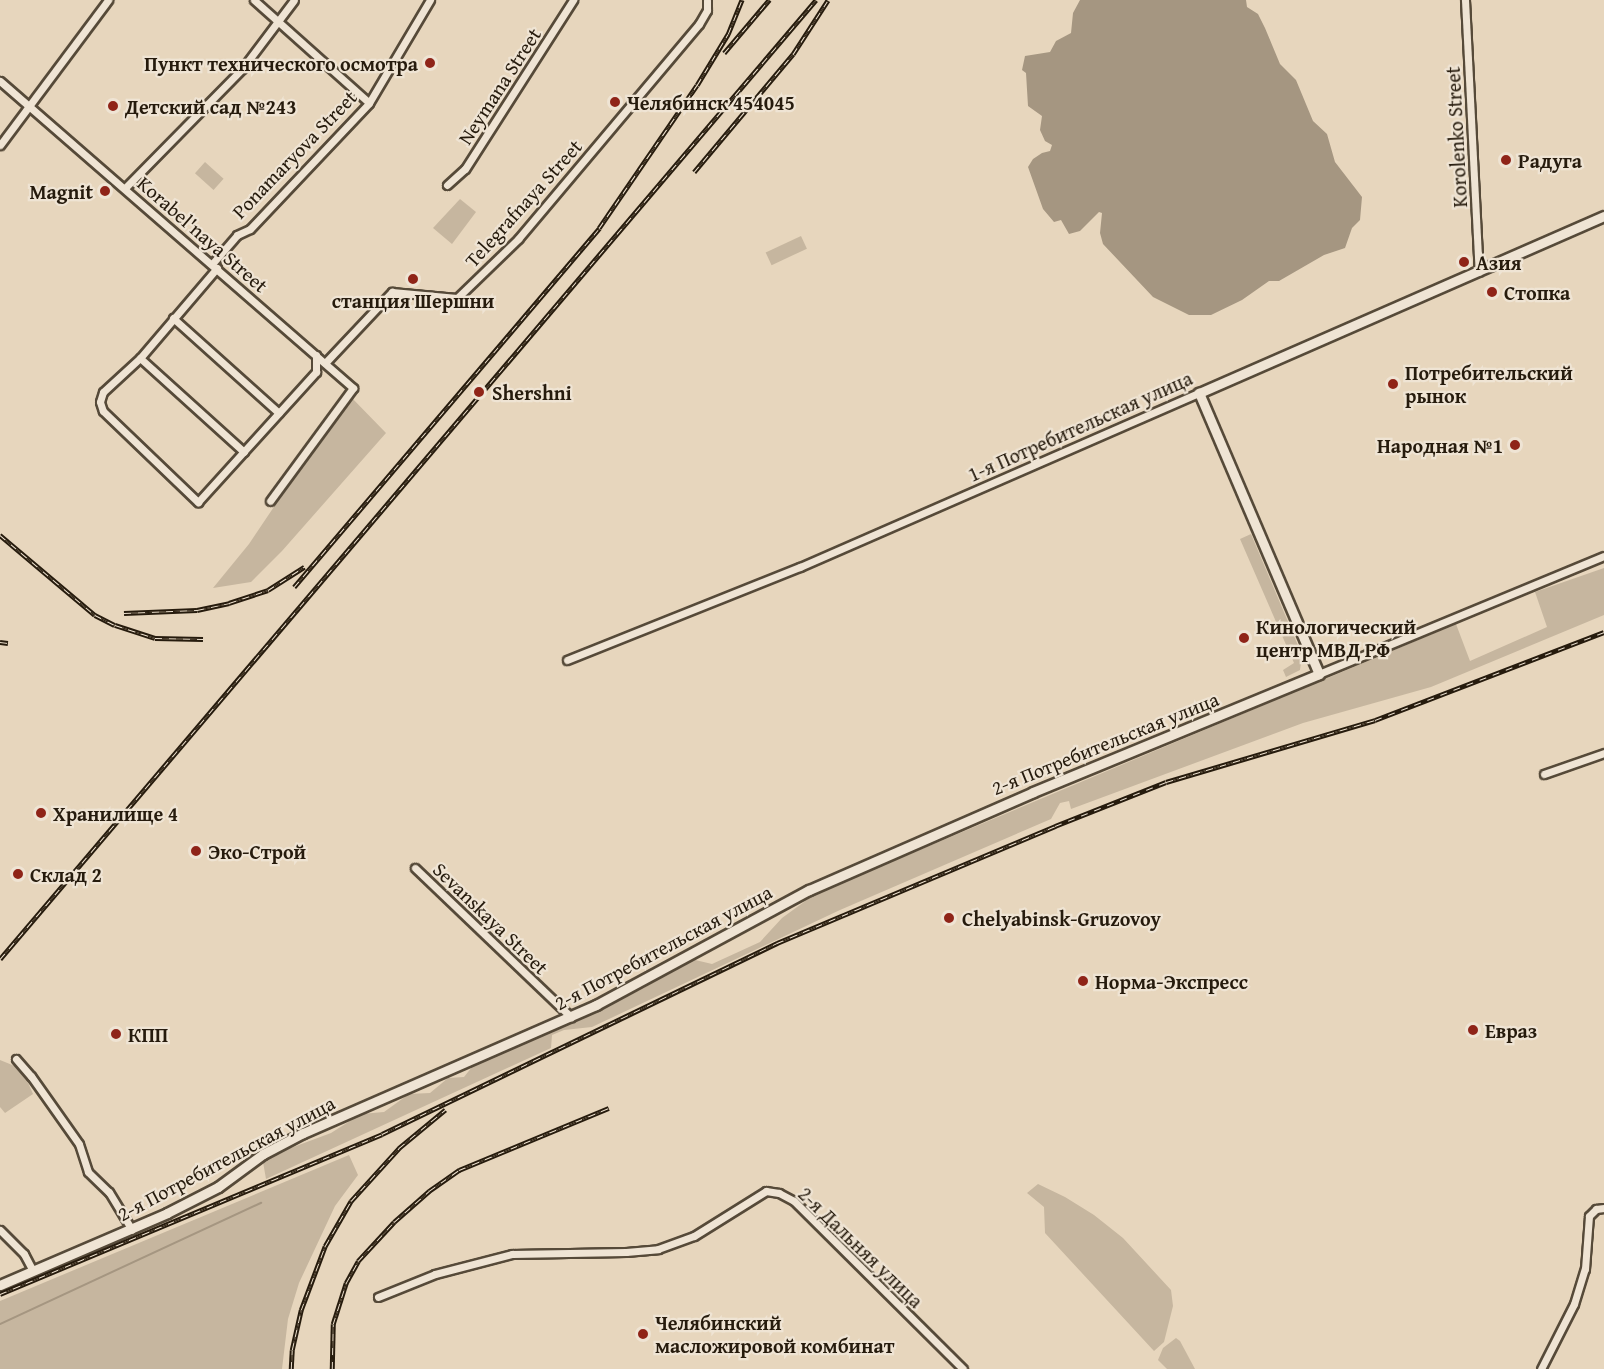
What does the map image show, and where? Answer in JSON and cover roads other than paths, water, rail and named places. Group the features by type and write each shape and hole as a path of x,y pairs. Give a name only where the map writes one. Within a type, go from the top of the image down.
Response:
{"street":[{"path":"0,144 108,0"},
{"path":"254,0 369,104"},
{"path":"125,188 226,88 279,24 294,0"},
{"name":"Ponamaryova Street","path":"244,452 198,502 103,411 100,402 103,392 140,358 215,266 237,235 250,230 369,104 430,0"},
{"name":"Neymana Street","path":"447,185 465,169 573,0"},
{"name":"Telegrafnaya Street","path":"325,363 392,292 457,298 518,239 699,24 707,10 707,0"},
{"name":"Korolenko Street","path":"1465,0 1479,272"},
{"name":"Korabel'naya Street","path":"0,81 353,388 270,501"},
{"name":"1-я Потребительская улица","path":"567,660 800,567 1604,216"},
{"path":"173,318 279,413"},
{"path":"140,358 244,452 316,372 316,355"},
{"path":"1199,393 1319,674"},
{"name":"2-я Потребительская улица","path":"0,1285 132,1230 218,1187 263,1154 303,1133 571,1017 644,982 752,919 865,865 1033,792 1604,556"},
{"path":"1544,774 1604,753"},
{"name":"Sevanskaya Street","path":"415,868 571,1017"},
{"path":"16,1059 31,1076 79,1144 88,1172 109,1192 132,1230"},
{"name":"2-я Дальняя улица","path":"378,1297 435,1274 512,1254 626,1252 658,1249 694,1236 766,1191 779,1193 794,1201 963,1369"},
{"path":"1541,1369 1574,1304 1585,1269 1589,1216 1596,1209 1604,1208"},
{"path":"0,1230 24,1254 33,1272"}],"waterway":[{"path":"0,1324 261,1203"}],"railway":[{"path":"294,587 599,228 697,85 728,34 742,0"},
{"path":"724,53 769,0"},
{"path":"0,959 816,0"},
{"path":"694,172 793,54 828,0"},
{"path":"0,535 95,615 115,625 155,638 203,639"},
{"path":"124,613 197,610 229,603 268,590 304,567"},
{"path":"0,1294 382,1134 777,943 1055,826 1166,782 1375,720 1604,632"},
{"path":"0,642 8,643"},
{"path":"332,1369 333,1324 346,1283 358,1261 394,1222 429,1191 459,1170 609,1108"},
{"path":"291,1369 292,1350 301,1310 325,1246 351,1201 399,1148 445,1110"}],"place":[{"name":"Пункт технического осмотра","path":"430,63"},
{"name":"Челябинск 454045","path":"615,102"},
{"name":"Детский сад №243","path":"113,106"},
{"name":"Радуга","path":"1506,160"},
{"name":"Magnit","path":"105,191"},
{"name":"Азия","path":"1464,262"},
{"name":"станция Шершни","path":"413,279"},
{"name":"Стопка","path":"1492,292"},
{"name":"Потребительский рынок","path":"1393,384"},
{"name":"Shershni","path":"479,392"},
{"name":"Народная №1","path":"1515,445"},
{"name":"Кинологический центр МВД РФ","path":"1244,638"},
{"name":"Хранилище 4","path":"41,813"},
{"name":"Эко-Строй","path":"196,851"},
{"name":"Склад 2","path":"18,874"},
{"name":"Chelyabinsk-Gruzovoy","path":"949,918"},
{"name":"Норма-Экспресс","path":"1083,981"},
{"name":"Евраз","path":"1473,1030"},
{"name":"КПП","path":"116,1034"},
{"name":"Челябинский масложировой комбинат","path":"643,1334"}]}
